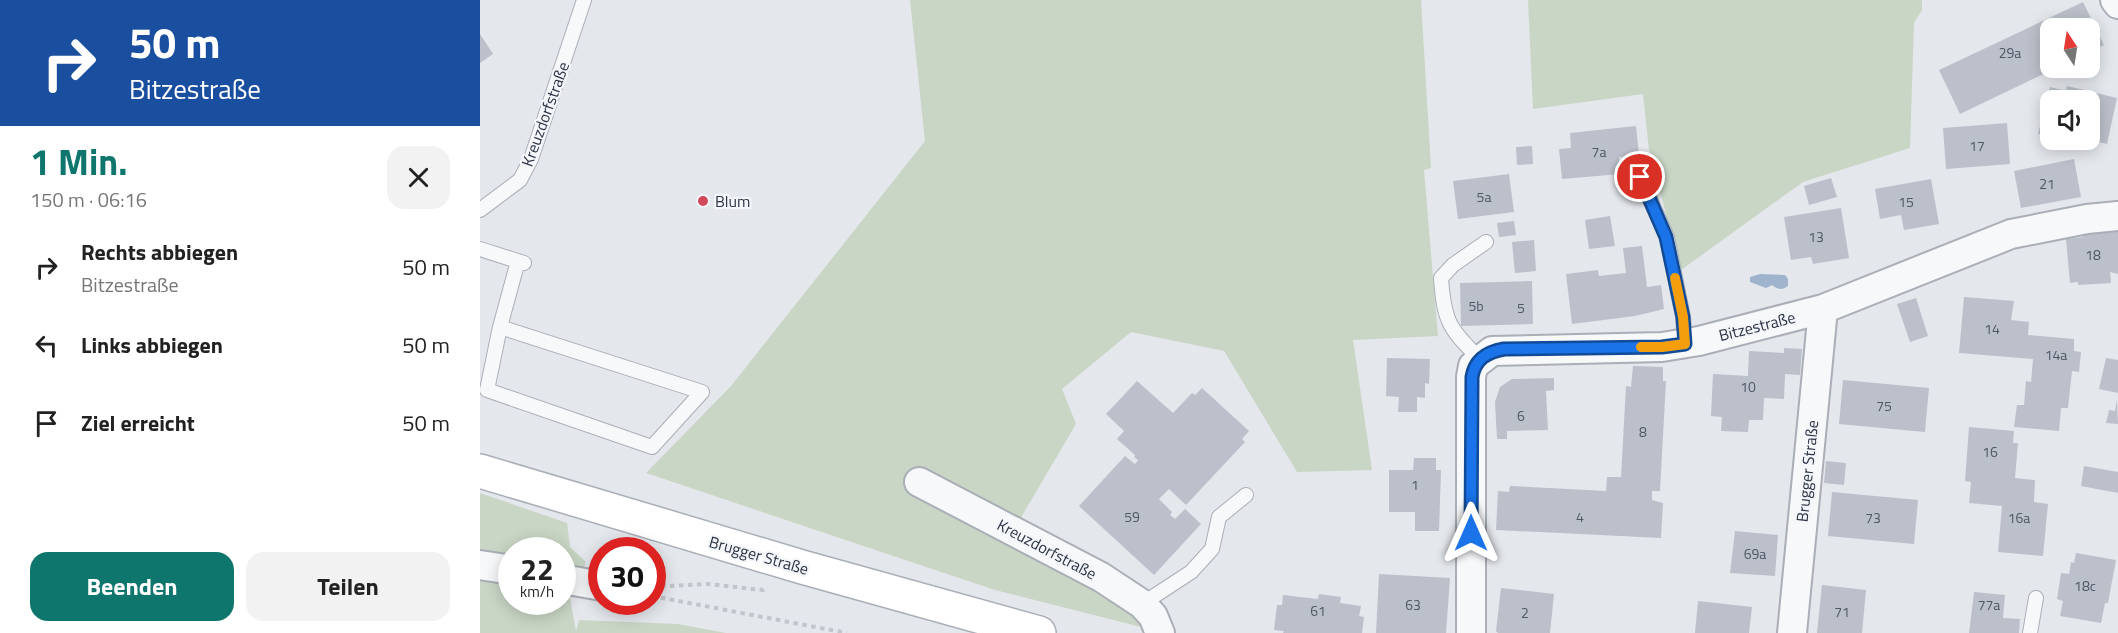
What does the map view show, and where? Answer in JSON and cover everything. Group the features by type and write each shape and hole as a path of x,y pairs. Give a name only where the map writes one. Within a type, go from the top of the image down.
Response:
{"main road":[{"name":"Brugger Straße","path":"480,471 802,567 1039,633"}],"street":[{"path":"2115,0 2118,4"},
{"name":"Bitzestraße","path":"1480,359 1492,351 1504,349 1662,347 1685,344 1823,309 2011,234 2087,219 2118,216"},
{"name":"Brugger Straße","path":"1791,633 1823,309"},
{"path":"1471,633 1472,377 1473,366 1480,359"},
{"name":"Kreuzdorfstraße","path":"919,482 1101,577 1142,604 1153,616 1160,633"},
{"path":"480,565 498,568"}],"lane":[{"name":"Kreuzdorfstraße","path":"480,210 520,180 531,159 584,0"},
{"path":"1640,177 1666,237 1683,317 1685,344"},
{"path":"1480,359 1455,334 1443,308 1442,278 1454,265 1486,242"},
{"path":"480,249 521,262 500,327 486,390 652,447 702,392 500,327"},
{"path":"1142,604 1191,572 1212,549 1219,517 1246,495"},
{"path":"2030,633 2036,598"}],"path":[{"path":"666,586 708,584 763,590 802,567"},
{"path":"666,599 847,633"}],"green space":[{"path":"910,0 1421,0 1431,168 1424,170 1438,336 1353,340 1372,470 1297,472 1224,351 1131,332 1062,389 1076,424 1020,519 912,473 904,485 1066,566 1142,620 1141,627 995,590 646,473 731,386 925,141"},
{"path":"1528,0 1922,0 1922,10 1914,23 1910,148 1803,182 1681,270 1649,150 1643,94 1533,109"},
{"path":"480,493 567,523 569,537 498,537 498,615 573,615 576,631 579,620 678,624 726,633 480,633"},
{"path":"576,553 586,562 576,585"}],"water":[{"path":"1760,274 1785,275 1788,279 1788,286 1780,289 1772,285 1766,288 1750,282 1750,277"}],"building":[{"path":"2083,2 2091,18 2049,18"},
{"path":"2040,22 2040,76 1960,114 1939,70"},
{"path":"480,34 493,54 480,63"},
{"path":"2067,86 2084,90 2066,90"},
{"path":"2100,94 2117,98 2107,144 2100,142"},
{"path":"2007,123 2010,164 1946,169 1943,128"},
{"path":"1636,126 1639,155 1619,157 1620,174 1562,179 1559,149 1571,148 1570,133"},
{"path":"1532,146 1533,164 1517,165 1516,147"},
{"path":"2074,159 2081,197 2021,208 2014,171"},
{"path":"1509,174 1514,212 1458,219 1453,181"},
{"path":"1831,178 1837,197 1809,205 1804,186"},
{"path":"1931,179 1939,224 1904,230 1901,215 1880,219 1875,189"},
{"path":"1841,208 1849,258 1813,264 1811,257 1791,260 1784,217"},
{"path":"1610,216 1615,246 1589,249 1585,220"},
{"path":"1514,221 1516,235 1499,237 1497,223"},
{"path":"2107,229 2108,232 2118,232 2118,274 2110,272 2111,283 2078,285 2078,282 2070,283 2066,239 2083,237 2083,231"},
{"path":"1534,240 1536,271 1515,273 1512,242"},
{"path":"1642,246 1647,287 1661,285 1664,309 1635,316 1572,324 1566,274 1598,270 1599,276 1626,273 1623,248"},
{"path":"1532,281 1533,324 1461,326 1460,283"},
{"path":"1964,297 2014,301 2011,320 2029,322 2028,335 2074,339 2074,351 2081,352 2079,372 2072,371 2068,408 2061,408 2059,431 2014,427 2017,405 2024,405 2026,381 2031,382 2033,359 1959,353"},
{"path":"1916,298 1928,336 1910,342 1897,304"},
{"path":"1784,348 1802,349 1800,375 1785,374 1784,399 1764,398 1763,420 1749,420 1748,432 1721,431 1722,417 1711,416 1713,374 1748,376 1749,351 1784,353"},
{"path":"1387,358 1430,359 1429,384 1425,383 1425,398 1417,397 1417,412 1398,412 1399,397 1386,396"},
{"path":"2106,358 2118,360 2118,393 2099,389"},
{"path":"1633,366 1663,367 1663,381 1666,381 1660,491 1652,491 1652,500 1663,503 1661,538 1496,530 1498,491 1509,492 1510,486 1606,491 1607,477 1621,477 1626,386 1631,387"},
{"path":"1554,378 1554,390 1546,391 1548,430 1507,431 1507,439 1497,439 1495,402 1500,387 1512,379"},
{"path":"1843,380 1929,388 1925,432 1839,424"},
{"path":"1137,381 1173,413 1192,393 1195,395 1202,388 1249,431 1242,439 1245,442 1186,505 1169,489 1159,499 1172,512 1170,515 1175,519 1185,509 1201,524 1154,575 1079,506 1125,456 1135,464 1138,460 1117,439 1124,431 1106,414"},
{"path":"2117,399 2118,424 2106,423 2109,410 2115,411"},
{"path":"1969,427 2014,431 2013,443 2018,443 2015,478 2035,480 2034,502 2048,504 2043,556 1998,552 2002,506 1969,503 1971,482 1965,481"},
{"path":"1414,458 1436,458 1436,470 1441,470 1439,531 1415,531 1415,512 1389,512 1389,470 1413,470"},
{"path":"1826,461 1846,463 1844,485 1824,483"},
{"path":"2084,466 2118,472 2118,493 2081,486"},
{"path":"1832,492 1918,500 1914,544 1828,536"},
{"path":"1735,531 1778,535 1775,576 1730,573"},
{"path":"2076,553 2116,560 2108,603 2105,603 2101,623 2060,616 2063,601 2057,599 2061,573 2069,574 2071,562 2074,563"},
{"path":"1379,574 1450,578 1446,633 1376,633"},
{"path":"1822,585 1866,590 1862,633 1817,633"},
{"path":"1501,588 1554,594 1550,633 1498,633 1496,631"},
{"path":"1974,592 2005,595 2003,618 2020,619 2019,633 1969,633"},
{"path":"1319,594 1341,597 1340,603 1361,606 1359,616 1364,617 1362,633 1283,633 1284,631 1274,630 1277,605 1282,605 1283,595 1318,599"},
{"path":"1698,601 1752,607 1749,633 1695,633"}],"slow traffic":[{"path":"1641,347 1685,344 1683,317 1675,278"}],"place":[{"name":"Blum","path":"703,201"}],"route":[{"path":"1471,533 1472,377 1473,366 1480,359 1492,351 1504,349 1662,347 1685,344 1683,317 1666,237 1640,177"}]}
